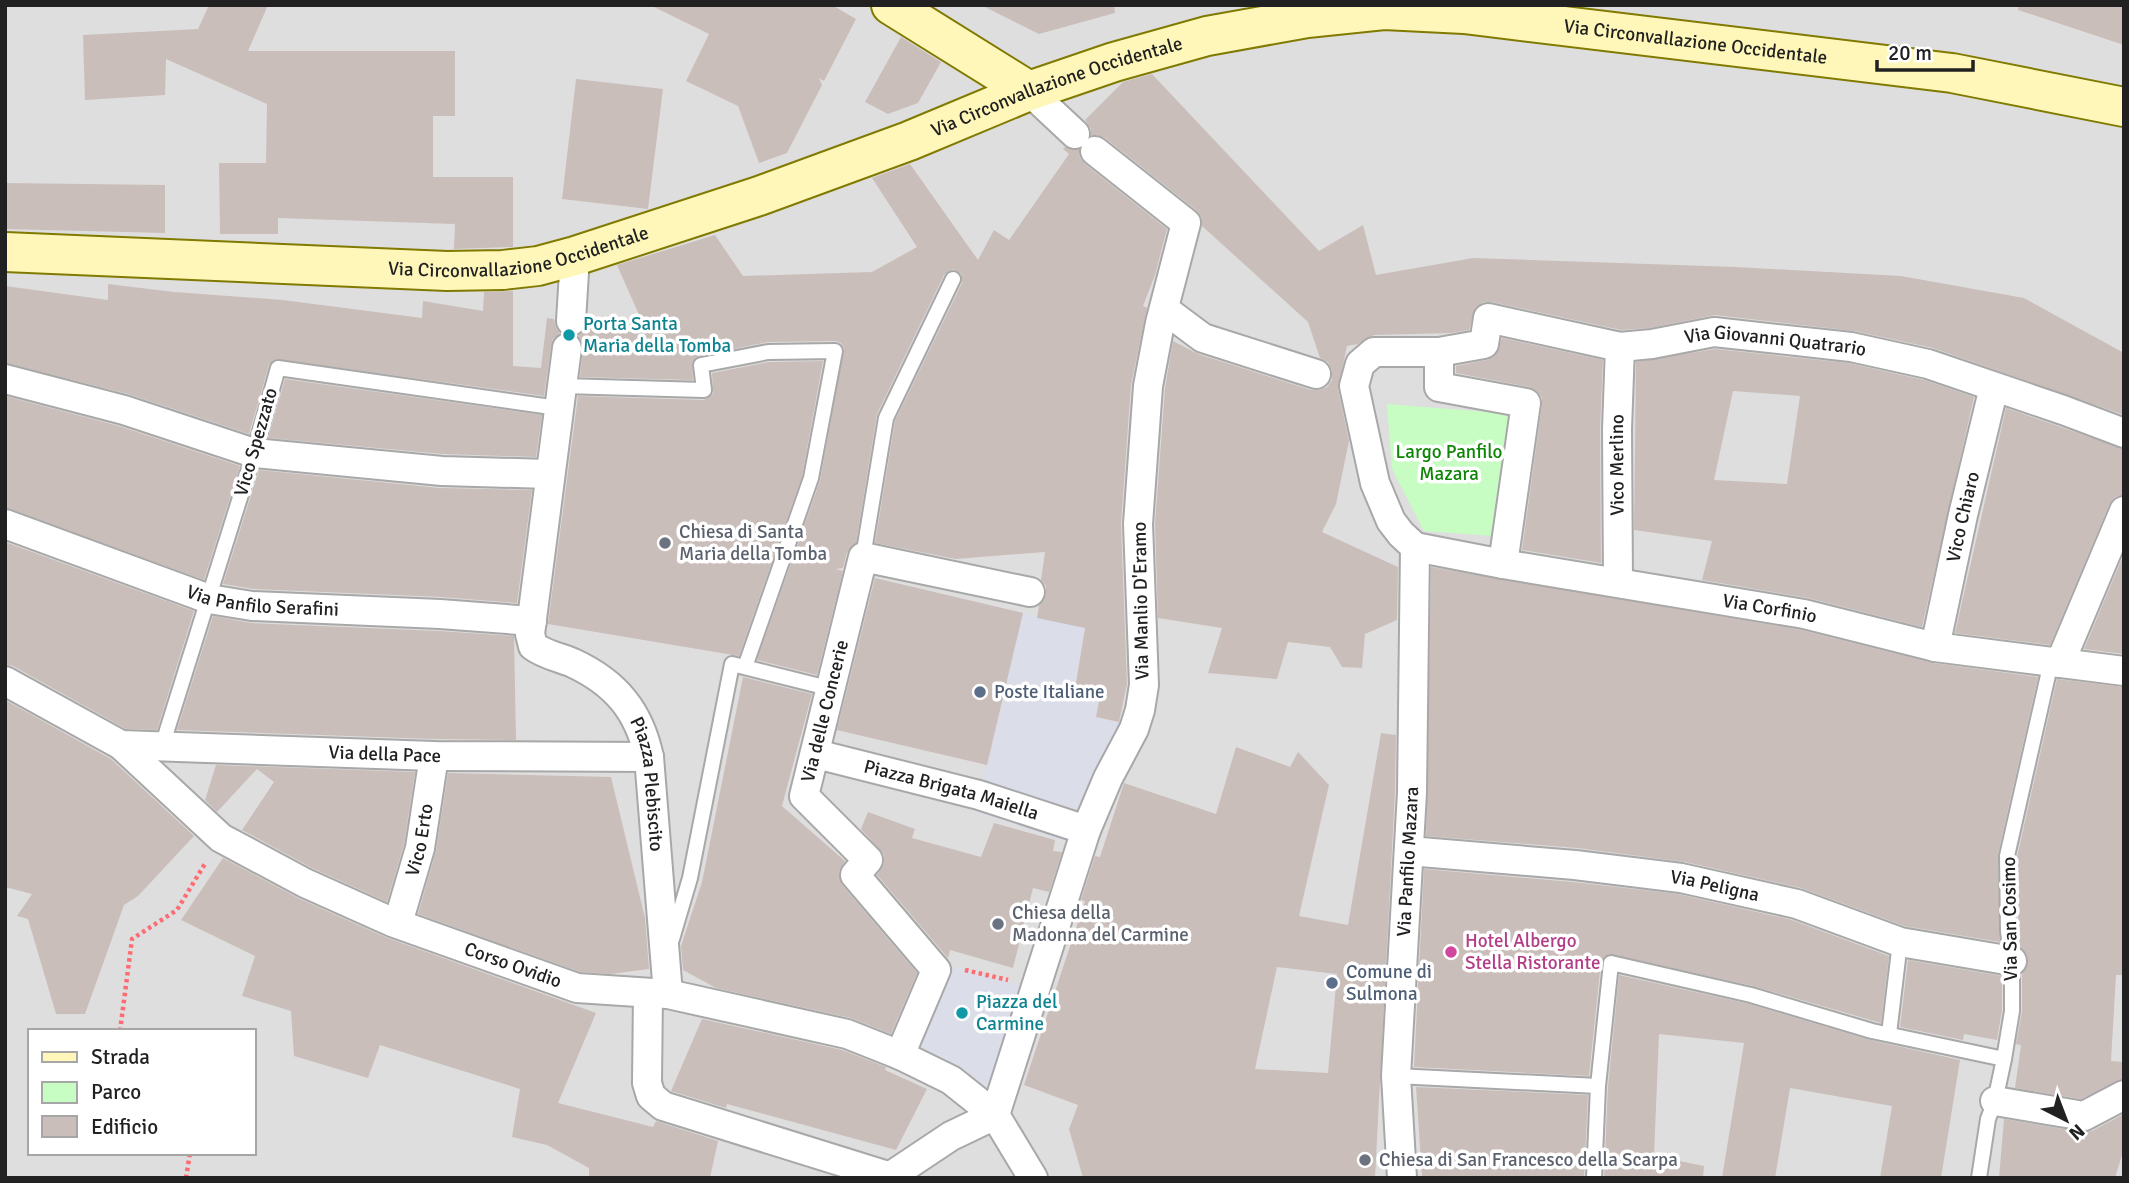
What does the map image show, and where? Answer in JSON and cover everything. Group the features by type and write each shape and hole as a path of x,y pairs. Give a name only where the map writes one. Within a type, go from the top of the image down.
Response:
{"main road":[{"path":"891,5 1029,91"},
{"name":"Via Circonvallazione Occidentale","path":"5,252 447,271 538,266 760,196 909,141 1029,91 1114,62 1207,36 1307,18 1384,10 1490,16 1952,73 2124,107"}],"street":[{"name":"Via Manlio D'Eramo","path":"995,1115 1086,830 1108,778 1134,729 1144,685 1139,524 1148,386 1186,223 1085,142 1029,91"},
{"path":"531,627 569,335 575,256"},
{"path":"1164,309 1203,338 1335,380"},
{"name":"Via Giovanni Quatrario","path":"1439,352 1484,344 1488,318 1620,347 1652,344 1714,331 1851,347 1928,364 2124,433"},
{"name":"Vico Merlino","path":"1618,582 1616,429 1620,347"},
{"path":"1335,380 1374,352 1439,352 1439,387 1525,403 1503,564"},
{"path":"5,379 124,410 254,453 442,471 549,474"},
{"path":"1335,380 1391,521 1415,547"},
{"name":"Vico Chiaro","path":"1935,647 1994,387"},
{"path":"2056,663 2124,511"},
{"name":"Via Panfilo Serafini","path":"5,524 209,599 252,606 440,614 531,627"},
{"name":"Via Corfinio","path":"1415,547 1804,614 1935,647 2124,671"},
{"name":"Via Panfilo Mazara","path":"1402,1178 1396,1076 1412,792 1415,547"},
{"path":"863,557 1030,592"},
{"name":"Via delle Concerie","path":"863,557 804,796 867,860 855,875 925,957"},
{"name":"Piazza Plebiscito","path":"531,627 533,646 543,654 572,663 597,677 617,693 632,709 646,743 665,961 658,993 647,1083 651,1096 663,1106 888,1177"},
{"name":"Corso Ovidio","path":"5,681 121,745 221,838 305,883 398,923 577,988 658,993 847,1034 900,1055 951,1080 995,1115 1033,1178"},
{"name":"Via della Pace","path":"121,745 433,756 649,757"},
{"name":"Piazza Brigata Maiella","path":"816,754 979,795 1086,830"},
{"name":"Vico Erto","path":"398,923 419,848 433,756"},
{"name":"Via Peligna","path":"1409,851 1575,865 1681,878 1797,904 1900,942 2012,961"},
{"path":"900,1055 936,970 925,957"},
{"path":"1995,1101 2084,1116 2124,1095"},
{"path":"888,1177 951,1136 995,1115"}],"lane":[{"path":"863,557 886,418 953,279"},
{"path":"560,397 704,390 701,365 768,352 835,351 811,478 745,667"},
{"name":"Vico Spezzato","path":"162,746 278,368 560,397"},
{"name":"Via San Cosimo","path":"1979,1178 1988,1119 1995,1101 2012,1011 2007,856 2056,663"},
{"path":"665,961 690,878 732,664 832,689"},
{"path":"1889,1034 1900,942"},
{"path":"1594,1178 1598,1086 1611,962 1751,995 1889,1034 2004,1059"},
{"path":"1396,1076 1598,1086"}],"path":[{"path":"120,1029 132,939 177,910 221,838"},
{"path":"925,957 1036,988"},
{"path":"186,1178 190,1155"}],"shaded area":[{"path":"5,5 2124,5 2124,1178 5,1178"},
{"path":"1023,613 1085,628 1075,688 1100,696 1097,717 1124,723 1078,846 975,812"},
{"name":"Piazza del Carmine","path":"932,961 1021,985 988,1094 899,1041"}],"green space":[{"name":"Largo Panfilo Mazara","path":"1387,404 1513,414 1494,536 1424,531 1392,469"}],"building":[{"path":"209,5 268,5 248,51 455,51 455,116 433,116 433,177 513,177 513,247 454,249 455,224 278,218 278,234 220,234 219,163 266,163 267,104 166,59 165,95 85,100 83,35 198,29"},
{"path":"650,5 832,5 856,19 824,81 819,78 822,85 787,153 759,163 738,106 686,81 709,34"},
{"path":"981,5 1114,5 1115,13 1039,34"},
{"path":"2019,5 2124,5 2124,45 2018,10"},
{"path":"901,37 941,62 918,103 888,114 865,102"},
{"path":"1152,74 1319,251 1363,225 1376,275 1473,258 1736,267 1901,276 2024,298 2124,353 2124,415 1933,348 1854,331 1715,315 1650,328 1621,330 1483,302 1475,308 1469,330 1374,335 1358,344 1347,346 1338,389 1349,441 1336,504 1322,532 1398,567 1397,620 1365,634 1362,668 1342,667 1330,647 1288,642 1277,679 1208,673 1222,628 1158,618 1155,524 1165,388 1173,341 1198,354 1311,390 1327,387 1332,380 1332,371 1328,362 1320,358 1308,322 1202,226 1201,217 1196,210 1105,138 1091,135 1091,129 1085,120 1123,82"},
{"path":"576,79 663,89 648,209 562,199"},
{"path":"1065,147 1079,150 1080,158 1085,164 1167,229 1155,275 1143,306 1147,308 1131,385 1121,524 1127,684 1119,722 1096,717 1100,696 1075,689 1085,628 1037,618 1039,606 1046,595 1046,586 1041,580 1045,552 956,559 875,543 895,421 962,283 961,274 953,269 944,275 877,414 856,543 847,552 843,568 836,569 843,571 817,675 757,660 820,481 844,348 841,343 835,341 768,342 699,356 692,362 693,380 580,377 583,342 578,336 587,323 640,317 617,265 715,235 743,276 872,272 917,247 872,178 910,164 978,260 994,230 1009,240 1069,154 1063,149"},
{"path":"5,183 165,185 165,233 5,229"},
{"path":"108,284 283,300 422,318 423,301 483,311 484,292 513,291 513,366 541,368 547,318 554,319 560,333 553,339 551,346 544,396 275,359 269,365 249,434 128,394 5,363 5,286 108,300"},
{"path":"1502,338 1603,360 1600,429 1601,563 1522,550 1542,398 1537,391 1529,387 1456,373 1456,366 1495,356"},
{"path":"1715,349 1848,363 1924,380 1974,397 1922,627 1808,598 1702,580 1712,541 1634,530 1636,362","holes":["1733,391 1800,396 1787,484 1714,480"]},
{"name":"Chiesa di Santa Maria della Tomba","path":"823,361 802,476 739,656 548,624 578,396 704,400 713,394 712,373 769,362"},
{"path":"285,379 542,415 536,457 443,454 268,438"},
{"path":"5,396 119,426 240,466 204,580 5,508"},
{"path":"2006,408 2124,449 2124,495 2115,497 2109,505 2050,645 1955,633"},
{"path":"259,470 440,488 532,490 517,603 254,589 223,584"},
{"path":"5,542 194,611 157,730 126,729 5,664"},
{"path":"2124,554 2124,654 2084,649"},
{"path":"1431,567 1801,630 1933,663 2038,677 1998,854 2000,942 1904,926 1801,888 1685,862 1577,848 1426,836"},
{"path":"875,578 1023,613 987,765 837,730"},
{"path":"213,616 251,623 514,636 516,740 177,730"},
{"path":"743,677 812,694 782,806 845,861 839,872 842,885 917,973 891,1034 851,1018 716,988 683,970 681,946 702,882"},
{"path":"2057,679 2124,687 2124,975 2116,975 2111,1061 2124,1062 2124,1079 2081,1099 2015,1088 2021,1045 2016,1044 2022,1011 2022,974 2028,963 2027,955 2020,947 2018,930 2017,857"},
{"path":"5,700 111,759 194,836 138,896 124,905 85,1014 56,1014 28,919 17,916 32,894 5,887"},
{"path":"1381,733 1396,735 1375,1178 1083,1178 1069,1129 1078,1105 1024,1085 1085,901 1081,900 1095,856 1100,857 1124,783 1216,814 1236,747 1290,767 1298,752 1329,785 1299,916 1348,925","holes":["1277,967 1337,974 1328,1073 1255,1069"]},
{"path":"216,765 415,772 404,844 387,902 312,868 242,830 274,782 257,769 217,812 205,800"},
{"path":"448,773 611,777 645,918 649,969 610,974 580,972 418,914 436,851"},
{"path":"868,812 915,829 912,838 981,857 994,823 1055,840 1053,851 1062,852 1049,892 1033,888 1013,968 950,950 948,958 877,875 884,864 884,855 861,829"},
{"path":"223,858 298,898 385,937 596,1013 558,1103 653,1127 656,1121 718,1141 710,1178 589,1178 589,1168 547,1145 512,1137 520,1089 380,1045 368,1078 294,1056 291,1011 242,996 255,956 181,920"},
{"path":"1424,869 1678,894 1792,920 1889,956 1881,1023 1753,986 1609,954 1601,962 1589,1076 1414,1067"},
{"path":"1908,960 2002,976 2002,1010 1997,1040 1964,1034 1963,1040 1900,1027"},
{"path":"1619,975 1749,1004 1870,1040 1960,1060 1941,1178 1880,1178 1892,1106 1790,1088 1775,1178 1722,1178 1744,1043 1659,1034 1654,1156 1704,1166 1703,1178 1604,1178 1608,1087"},
{"path":"702,1019 842,1050 886,1067 885,1070 927,1089 896,1150 727,1104 726,1108 671,1091"},
{"path":"1416,1087 1588,1095 1584,1178 1422,1178"},
{"path":"2124,1114 2124,1148 2115,1178 1999,1178 2004,1119 2082,1132 2092,1131"}],"place":[{"name":"Porta Santa Maria della Tomba","path":"569,335"},
{"name":"Chiesa di Santa Maria della Tomba","path":"665,543"},
{"name":"Poste Italiane","path":"980,692"},
{"name":"Chiesa della Madonna del Carmine","path":"998,924"},
{"name":"Hotel Albergo Stella Ristorante","path":"1451,952"},
{"name":"Comune di Sulmona","path":"1332,983"},
{"name":"Piazza del Carmine","path":"962,1013"},
{"name":"Chiesa di San Francesco della Scarpa","path":"1365,1160"}]}
